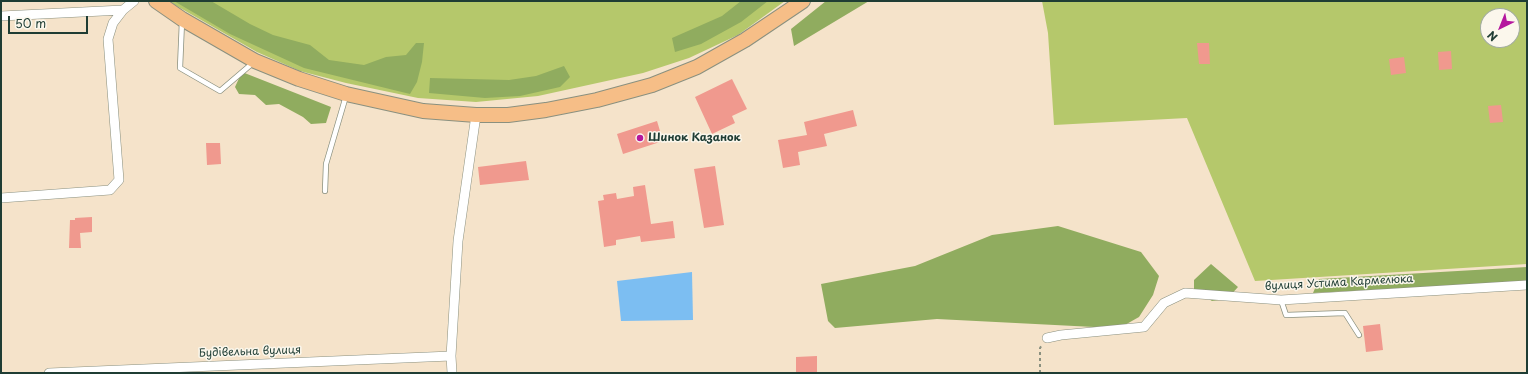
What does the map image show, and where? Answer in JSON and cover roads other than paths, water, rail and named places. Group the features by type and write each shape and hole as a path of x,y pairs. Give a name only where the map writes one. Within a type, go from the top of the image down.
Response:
{"main road":[{"path":"156,1 182,19 255,61 299,79 346,94 423,111 476,115 508,115 546,110 597,100 652,85 697,67 745,40 803,1"}],"street":[{"path":"1,16 128,5"},
{"path":"1,198 110,190 119,180 108,39 113,23 128,5"},
{"path":"452,373 451,356 458,241 476,115"},
{"name":"вулиця Устима Кармелюка","path":"1047,338 1061,335 1144,327 1164,303 1185,293 1281,300 1527,285"},
{"name":"Будівельна вулиця","path":"50,373 451,356"}],"lane":[{"path":"182,19 180,68 220,91 255,61"},
{"path":"325,191 326,164 346,94"},
{"path":"1281,300 1286,315 1345,313 1359,336"}],"water":[{"path":"692,272 693,320 621,321 617,281"}],"place":[{"name":"Шинок Казанок","path":"640,138"}]}
